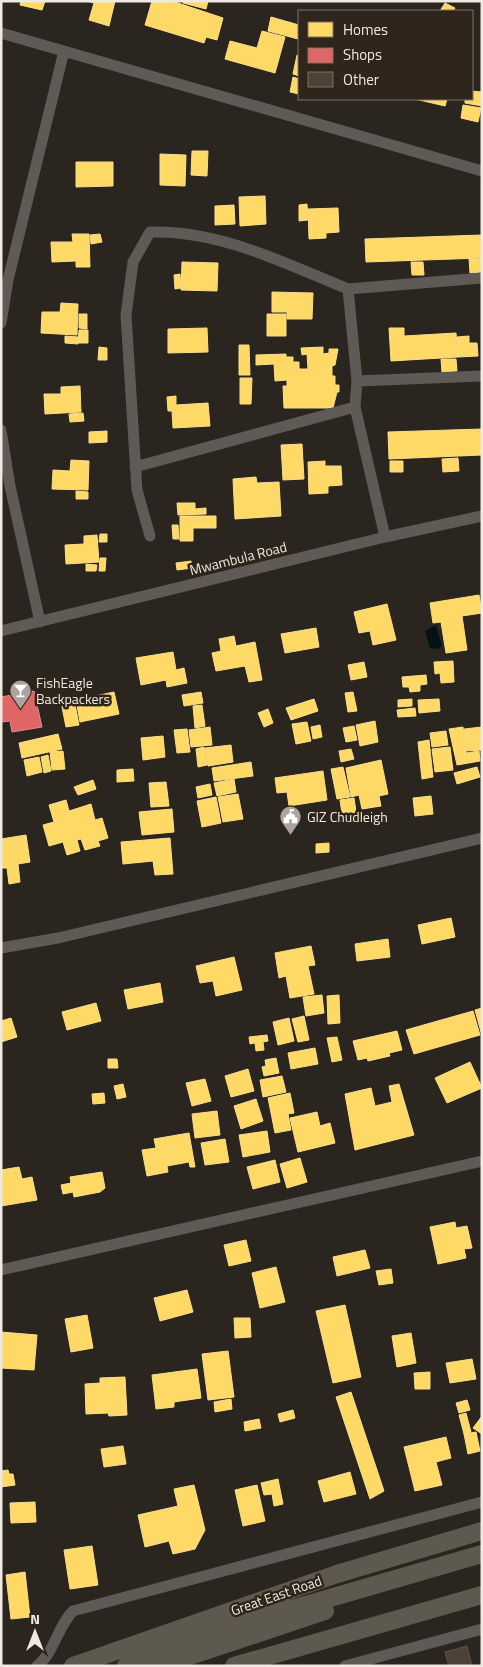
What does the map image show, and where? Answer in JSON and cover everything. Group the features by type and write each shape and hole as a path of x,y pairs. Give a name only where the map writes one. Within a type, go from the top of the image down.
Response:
{"main road":[{"name":"Great East Road","path":"73,1666 337,1574 482,1531"},
{"name":"Great East Road","path":"126,1666 275,1614 482,1554"},
{"path":"162,1666 324,1611 482,1565"},
{"path":"234,1666 482,1595"}],"street":[{"path":"1,33 482,171"},
{"path":"1,323 8,280 64,51"},
{"path":"150,536 137,490 126,315 133,262 150,232 174,231 241,246 348,289 482,278"},
{"path":"348,289 358,382 355,407 384,537"},
{"path":"358,382 482,376"},
{"path":"135,467 355,407"},
{"path":"1,430 10,486 40,622"},
{"name":"Mwambula Road","path":"1,631 384,537 482,516"},
{"path":"1,948 58,938 482,838"},
{"path":"1,1270 482,1161"},
{"path":"37,1666 45,1659 63,1621 73,1611 482,1502"},
{"path":"345,1666 482,1629"}],"shaded area":[{"path":"436,625 442,646 438,649 430,648 425,631"}],"building: Homes":[{"path":"21,1 45,1 42,10 20,5"},
{"path":"87,1 115,1 109,26 89,20 94,3"},
{"path":"152,1 172,1 223,18 217,40 206,37 204,43 145,25"},
{"path":"183,1 208,1 206,9 183,3"},
{"path":"445,3 455,8 454,10 441,10"},
{"path":"271,17 298,25 298,39 268,31"},
{"path":"262,31 285,37 275,73 225,59 230,41 257,48"},
{"path":"297,55 298,76 293,74"},
{"path":"293,77 298,79 298,94 290,92"},
{"path":"473,91 482,92 482,106 465,103 465,100 473,100"},
{"path":"419,100 447,100 445,106"},
{"path":"463,105 481,108 478,122 461,118"},
{"path":"192,151 208,151 207,176 191,175"},
{"path":"160,154 186,155 185,186 160,185"},
{"path":"76,162 113,162 113,186 76,187"},
{"path":"265,196 266,224 240,226 239,197"},
{"path":"307,204 308,220 299,221 299,205"},
{"path":"234,205 235,224 215,225 215,206"},
{"path":"338,208 339,232 326,233 326,238 309,239 308,209"},
{"path":"72,234 89,234 90,267 76,267 76,261 52,262 51,242 73,242"},
{"path":"100,234 102,242 91,244 90,235"},
{"path":"482,235 482,258 366,262 365,239"},
{"path":"469,259 482,259 482,272 470,273"},
{"path":"182,262 218,263 217,291 181,290"},
{"path":"411,262 423,262 424,275 412,275"},
{"path":"180,274 181,288 175,289 174,275"},
{"path":"272,292 313,293 312,319 287,319 287,312 272,312"},
{"path":"61,303 78,304 77,335 41,333 42,312 60,312"},
{"path":"79,314 87,314 87,329 79,328"},
{"path":"267,314 286,314 286,336 267,336"},
{"path":"207,328 208,352 168,353 168,329"},
{"path":"389,328 404,328 404,336 456,333 458,357 391,361"},
{"path":"79,330 88,330 88,343 78,343"},
{"path":"65,336 78,337 78,344 65,343"},
{"path":"469,336 469,343 477,343 478,356 458,357 457,337"},
{"path":"239,345 249,345 250,375 239,375"},
{"path":"99,347 107,348 107,360 98,360"},
{"path":"323,347 323,354 329,353 329,349 338,349 335,365 332,366 332,376 335,376 335,385 339,385 339,392 337,392 333,408 284,408 283,386 287,386 287,380 275,381 274,364 256,365 256,355 286,354 286,357 293,357 293,362 299,362 299,369 308,369 307,354 302,355 301,348"},
{"path":"441,359 456,359 457,371 442,372"},
{"path":"240,378 252,378 251,404 240,404"},
{"path":"80,386 81,412 45,414 44,394 61,394 61,387"},
{"path":"176,396 176,405 208,403 210,426 173,428 172,411 168,411 167,397"},
{"path":"83,413 84,421 70,422 69,414"},
{"path":"482,429 482,455 389,459 388,432"},
{"path":"107,431 107,442 89,443 89,432"},
{"path":"302,444 304,479 283,480 281,445"},
{"path":"458,458 459,471 443,472 442,459"},
{"path":"71,460 89,461 88,490 52,489 53,470 70,471"},
{"path":"325,461 325,466 341,466 342,485 328,486 328,493 309,494 308,462"},
{"path":"390,461 403,461 403,472 390,472"},
{"path":"256,477 257,483 279,482 281,516 235,519 233,479"},
{"path":"76,491 88,492 88,499 76,499"},
{"path":"177,503 195,503 195,509 206,508 206,514 178,515"},
{"path":"180,516 216,516 216,528 193,528 193,541 180,541"},
{"path":"172,525 178,525 179,539 173,539"},
{"path":"100,534 107,534 107,542 99,542"},
{"path":"97,535 99,562 66,564 65,545 84,544 84,536"},
{"path":"100,558 106,558 105,571 99,571"},
{"path":"191,561 192,568 177,570 176,563"},
{"path":"86,564 97,565 96,571 86,571"},
{"path":"479,595 482,613 462,616 467,650 446,653 441,622 433,623 430,603"},
{"path":"387,604 396,640 373,645 370,631 359,633 354,612"},
{"path":"316,628 319,647 285,653 281,634"},
{"path":"234,636 236,646 255,642 262,680 249,682 245,666 216,671 212,653 221,651 219,639"},
{"path":"173,652 176,670 184,668 187,683 167,687 166,680 141,685 136,658"},
{"path":"453,661 454,682 441,683 440,673 435,674 434,662"},
{"path":"364,662 367,677 351,680 348,665"},
{"path":"426,675 427,684 420,685 420,691 410,692 409,687 403,687 402,677"},
{"path":"114,692 119,714 80,722 76,700"},
{"path":"201,692 203,703 184,706 182,695"},
{"path":"353,692 357,711 348,712 345,693"},
{"path":"74,699 79,725 66,727 61,702"},
{"path":"314,699 318,711 291,720 286,708"},
{"path":"412,699 412,706 398,707 398,700"},
{"path":"439,699 440,711 419,713 418,700"},
{"path":"202,705 205,726 195,728 193,706"},
{"path":"415,708 416,716 398,717 397,710"},
{"path":"268,709 273,723 264,727 258,713"},
{"path":"375,721 378,742 360,746 356,725"},
{"path":"307,722 311,741 296,744 292,724"},
{"path":"320,725 322,737 313,739 311,727"},
{"path":"354,726 357,740 346,742 343,728"},
{"path":"210,727 212,745 191,747 189,730"},
{"path":"463,727 466,753 479,751 480,761 457,765 449,729"},
{"path":"482,727 482,750 466,751 464,729"},
{"path":"187,729 190,752 177,753 174,730"},
{"path":"446,731 448,745 432,747 430,733"},
{"path":"58,734 62,749 22,758 19,743"},
{"path":"163,736 165,757 143,760 141,738"},
{"path":"429,740 433,777 422,779 418,742"},
{"path":"231,745 233,762 208,766 205,748"},
{"path":"204,747 207,765 198,767 196,749"},
{"path":"450,747 453,770 435,772 432,749"},
{"path":"351,749 354,759 341,762 339,751"},
{"path":"63,751 65,769 52,770 50,752"},
{"path":"48,755 51,771 44,773 41,757"},
{"path":"39,757 42,772 27,776 24,760"},
{"path":"381,760 388,794 379,796 381,806 362,809 359,795 351,797 346,768"},
{"path":"251,762 253,776 214,781 212,768"},
{"path":"343,767 350,797 337,799 331,769"},
{"path":"477,767 480,777 457,784 454,773"},
{"path":"133,769 134,781 117,782 117,770"},
{"path":"323,771 327,800 289,806 287,792 277,793 275,778"},
{"path":"234,779 236,792 217,796 214,783"},
{"path":"93,780 96,789 78,795 74,787"},
{"path":"166,782 169,806 151,807 149,783"},
{"path":"210,784 212,795 198,798 196,787"},
{"path":"238,794 243,819 223,822 218,797"},
{"path":"431,796 433,814 415,816 413,798"},
{"path":"216,797 221,823 202,827 197,801"},
{"path":"354,798 357,818 343,820 340,800"},
{"path":"66,800 69,811 91,804 95,820 102,818 108,838 98,841 100,846 85,850 81,839 77,840 80,851 67,855 63,842 49,846 43,825 54,822 49,805"},
{"path":"172,809 174,832 142,835 139,812"},
{"path":"26,835 30,862 18,864 20,882 9,884 7,868 1,868 1,839"},
{"path":"170,838 173,874 155,875 153,861 123,864 121,842"},
{"path":"329,843 329,852 316,853 316,844"},
{"path":"451,918 455,937 422,944 418,925"},
{"path":"388,939 390,957 357,961 355,944"},
{"path":"311,946 315,965 308,966 314,994 290,998 286,976 279,978 275,953"},
{"path":"234,957 242,990 216,996 213,981 200,983 196,966"},
{"path":"160,983 163,1002 128,1009 124,990"},
{"path":"322,995 324,1013 306,1016 303,997"},
{"path":"339,995 340,1023 328,1024 327,996"},
{"path":"96,1003 101,1021 67,1030 62,1012"},
{"path":"482,1008 482,1032 481,1032 475,1010"},
{"path":"473,1011 480,1035 414,1054 406,1030"},
{"path":"304,1016 309,1040 298,1042 292,1019"},
{"path":"11,1018 17,1037 1,1042 1,1021"},
{"path":"289,1018 294,1041 278,1045 273,1022"},
{"path":"397,1031 402,1050 389,1053 390,1056 368,1061 367,1058 358,1060 353,1041"},
{"path":"267,1035 268,1041 263,1042 264,1050 256,1051 255,1043 250,1044 249,1037"},
{"path":"337,1037 342,1060 332,1062 327,1038"},
{"path":"315,1048 318,1064 291,1069 288,1053"},
{"path":"276,1058 279,1073 264,1076 262,1067 266,1066 265,1060"},
{"path":"108,1059 117,1059 118,1068 108,1068"},
{"path":"470,1062 482,1088 447,1103 435,1078"},
{"path":"248,1069 254,1091 231,1097 225,1076"},
{"path":"282,1076 286,1092 263,1097 260,1080"},
{"path":"205,1079 211,1101 192,1106 186,1083"},
{"path":"123,1084 126,1097 117,1099 114,1086"},
{"path":"399,1084 414,1135 355,1150 345,1094 371,1088 375,1106 392,1102 389,1086"},
{"path":"104,1093 105,1103 93,1104 92,1094"},
{"path":"290,1093 294,1113 288,1114 291,1130 275,1133 268,1098"},
{"path":"256,1099 263,1121 241,1129 234,1106"},
{"path":"217,1111 220,1135 195,1138 192,1114"},
{"path":"317,1112 320,1126 330,1123 335,1143 298,1152 290,1118"},
{"path":"267,1131 270,1152 243,1157 239,1135"},
{"path":"189,1133 195,1167 190,1167 189,1162 167,1166 168,1172 147,1176 142,1150 156,1148 154,1139"},
{"path":"225,1139 229,1162 205,1165 201,1143"},
{"path":"300,1158 307,1182 287,1188 280,1164"},
{"path":"275,1160 280,1182 253,1189 247,1167"},
{"path":"19,1167 22,1179 32,1177 37,1200 1,1206 1,1170"},
{"path":"102,1172 105,1188 100,1192 74,1197 73,1192 63,1194 61,1185 71,1183 70,1177"},
{"path":"455,1222 456,1228 467,1226 472,1248 464,1249 466,1258 438,1264 430,1227"},
{"path":"246,1240 251,1261 229,1266 224,1245"},
{"path":"365,1250 370,1268 337,1276 333,1257"},
{"path":"276,1267 285,1302 260,1308 252,1273"},
{"path":"391,1269 393,1283 379,1285 376,1271"},
{"path":"187,1290 193,1312 160,1321 154,1298"},
{"path":"345,1305 361,1377 333,1383 316,1311"},
{"path":"87,1315 93,1348 71,1352 65,1319"},
{"path":"234,1318 250,1318 251,1337 235,1338"},
{"path":"1,1332 37,1335 34,1370 1,1368"},
{"path":"411,1333 416,1363 397,1367 392,1336"},
{"path":"228,1351 234,1397 208,1400 202,1354"},
{"path":"472,1359 476,1379 450,1383 446,1363"},
{"path":"197,1369 201,1398 174,1402 174,1407 156,1409 152,1375"},
{"path":"430,1372 430,1389 415,1389 414,1373"},
{"path":"125,1377 127,1415 109,1416 108,1413 86,1414 85,1384 100,1383 100,1378"},
{"path":"351,1392 384,1491 370,1499 336,1397"},
{"path":"231,1399 232,1409 215,1412 214,1402"},
{"path":"467,1400 470,1410 459,1413 456,1403"},
{"path":"293,1410 295,1418 280,1422 278,1414"},
{"path":"466,1413 471,1432 464,1434 459,1415"},
{"path":"482,1416 482,1434 473,1428"},
{"path":"259,1419 261,1428 245,1431 244,1422"},
{"path":"476,1432 480,1451 468,1454 464,1434"},
{"path":"446,1437 451,1458 436,1462 442,1485 415,1491 404,1447"},
{"path":"123,1446 126,1464 104,1467 101,1449"},
{"path":"8,1470 9,1474 13,1474 15,1485 1,1487 1,1471"},
{"path":"350,1472 356,1494 324,1502 318,1481"},
{"path":"278,1479 283,1504 274,1506 272,1494 264,1495 261,1483"},
{"path":"194,1485 205,1530 195,1549 173,1554 169,1541 145,1547 138,1515 178,1506 174,1489"},
{"path":"257,1485 265,1521 243,1526 235,1490"},
{"path":"35,1502 36,1522 11,1523 10,1503"},
{"path":"92,1546 98,1585 70,1589 64,1550"},
{"path":"25,1572 30,1617 11,1619 6,1575"}],"building: Shops":[{"name":"FishEagle Backpackers","path":"34,691 42,727 12,732 10,721 1,722 1,697"}],"building: Other":[{"path":"467,1646 472,1666 449,1666 445,1652"}],"place":[{"name":"FishEagle Backpackers","path":"20,709"},
{"name":"GIZ Chudleigh","path":"291,835"}]}
